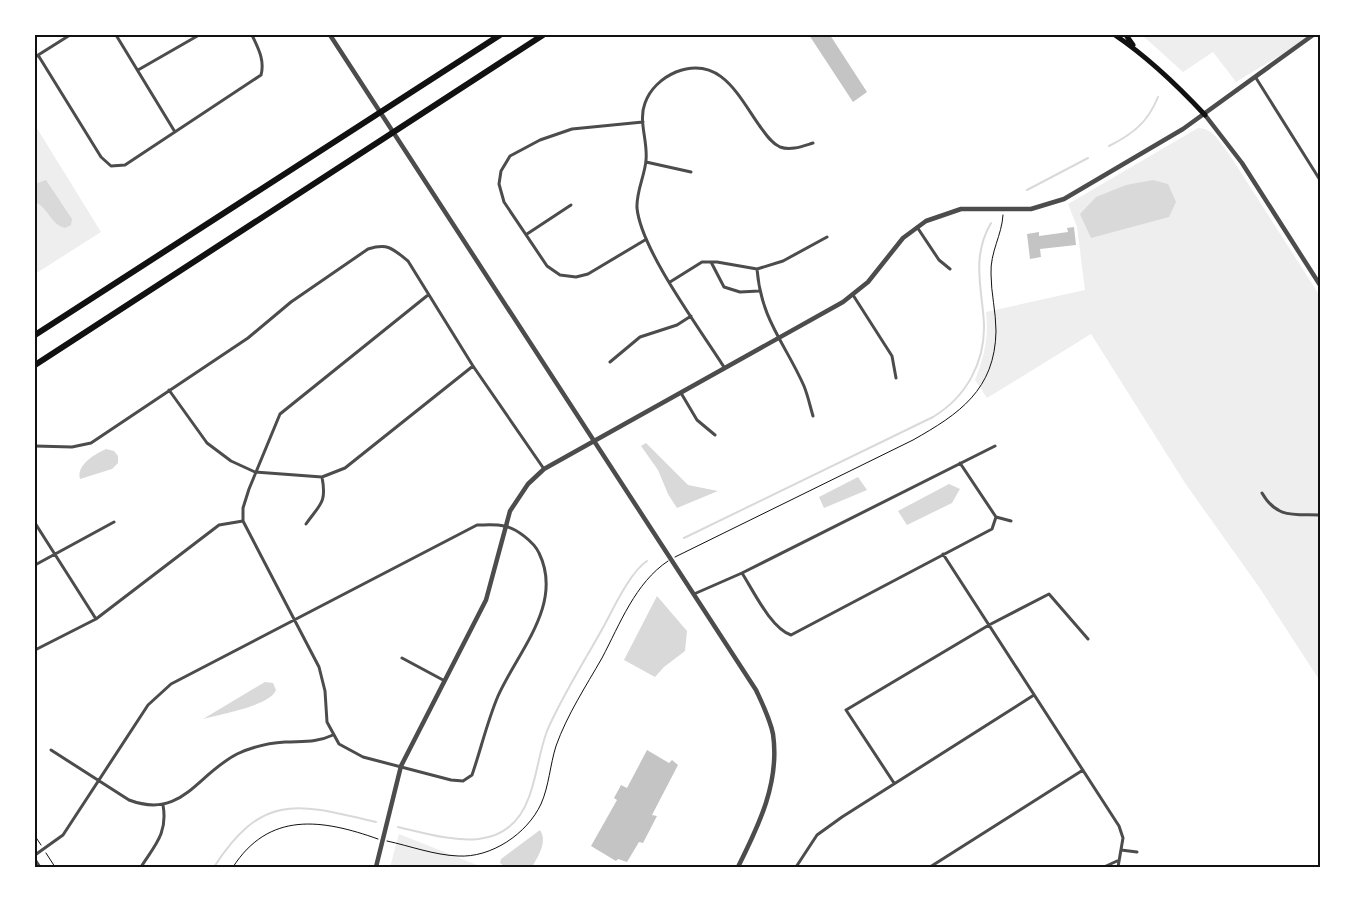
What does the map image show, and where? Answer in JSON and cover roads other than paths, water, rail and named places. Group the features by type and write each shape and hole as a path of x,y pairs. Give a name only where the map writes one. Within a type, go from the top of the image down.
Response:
{"highway":[{"path":"35,335 500,35"},
{"path":"35,365 543,35"}],"main road":[{"path":"1116,35 1136,49 1177,86 1205,115"},
{"path":"1126,35 1136,49"}],"street":[{"path":"70,35 37,56 101,157 111,166 125,166 132,162 261,75 263,67 262,57 252,35"},
{"path":"116,35 175,132"},
{"path":"138,70 199,35"},
{"path":"330,35 756,690 773,733 772,783 761,820 738,867"},
{"path":"376,867 401,766 443,680 486,600 510,511 528,484 544,470 594,440 853,295 868,282 895,247 917,226 938,215 961,209 979,207 1031,209 1064,199 1168,139 1205,115 1314,35"},
{"path":"724,367 645,240 637,207 646,162 647,143 643,122 644,104 651,90 667,76 688,68 712,71 727,80 769,139 780,147 799,148 813,143"},
{"path":"1256,78 1320,180"},
{"path":"1205,115 1242,163 1320,285"},
{"path":"643,122 572,129 540,140 510,156 501,171 499,184 504,202 547,266 560,274 576,277 588,274 645,240"},
{"path":"646,162 691,172"},
{"path":"527,234 571,205"},
{"path":"917,226 939,260 950,268"},
{"path":"670,282 702,262 757,269 783,261 827,237"},
{"path":"35,446 72,446 91,443 248,338 291,302 360,254 382,245 393,249 408,261 473,366 544,470"},
{"path":"711,262 724,287 740,292 758,291"},
{"path":"757,269 758,291 765,313 804,386 814,416"},
{"path":"35,856 63,835 140,717 158,693 186,676 295,620 477,525 505,526 535,545 545,565 547,593 537,624 499,694 483,736 472,775 463,781 401,766 349,751 333,735 327,722 325,691 321,673 295,620 242,521 243,508 255,472 280,414 428,295"},
{"path":"853,295 892,356 896,378"},
{"path":"610,362 640,337 677,325 692,316"},
{"path":"169,390 207,444 232,461 255,472 322,477 346,468 473,366"},
{"path":"680,392 697,420 715,435"},
{"path":"694,594 742,573 995,446"},
{"path":"960,463 996,517 1011,520"},
{"path":"306,524 320,507 325,494 322,477"},
{"path":"1262,493 1271,506 1282,513 1320,515"},
{"path":"742,573 782,632 792,635 992,529 996,517"},
{"path":"35,650 96,619 219,525 242,521"},
{"path":"35,565 114,522"},
{"path":"35,523 96,619"},
{"path":"943,554 1119,826 1123,838 1118,867"},
{"path":"894,783 846,710 990,625 1049,594 1088,639"},
{"path":"402,658 443,680"},
{"path":"796,867 817,836 894,783 1034,695"},
{"path":"51,750 129,800 140,804 163,805 186,796 226,760 254,747 287,742 314,742 333,735"},
{"path":"930,867 1083,770"},
{"path":"141,867 163,832 165,824 163,805"},
{"path":"1121,850 1137,852"},
{"path":"1104,867 1118,860"},
{"path":"35,861 39,867"}],"waterway":[{"path":"1109,146 1139,126 1150,114 1158,97"},
{"path":"1027,190 1088,158"},
{"path":"684,538 933,417 955,400 971,378 981,352 984,324 979,260 981,248 991,223"},
{"path":"398,827 435,836 473,839 490,837 506,829 519,817 529,797 544,739 553,717 623,590 635,573 647,561"},
{"path":"214,867 232,843 249,825 266,815 284,809 304,808 376,822"}]}
